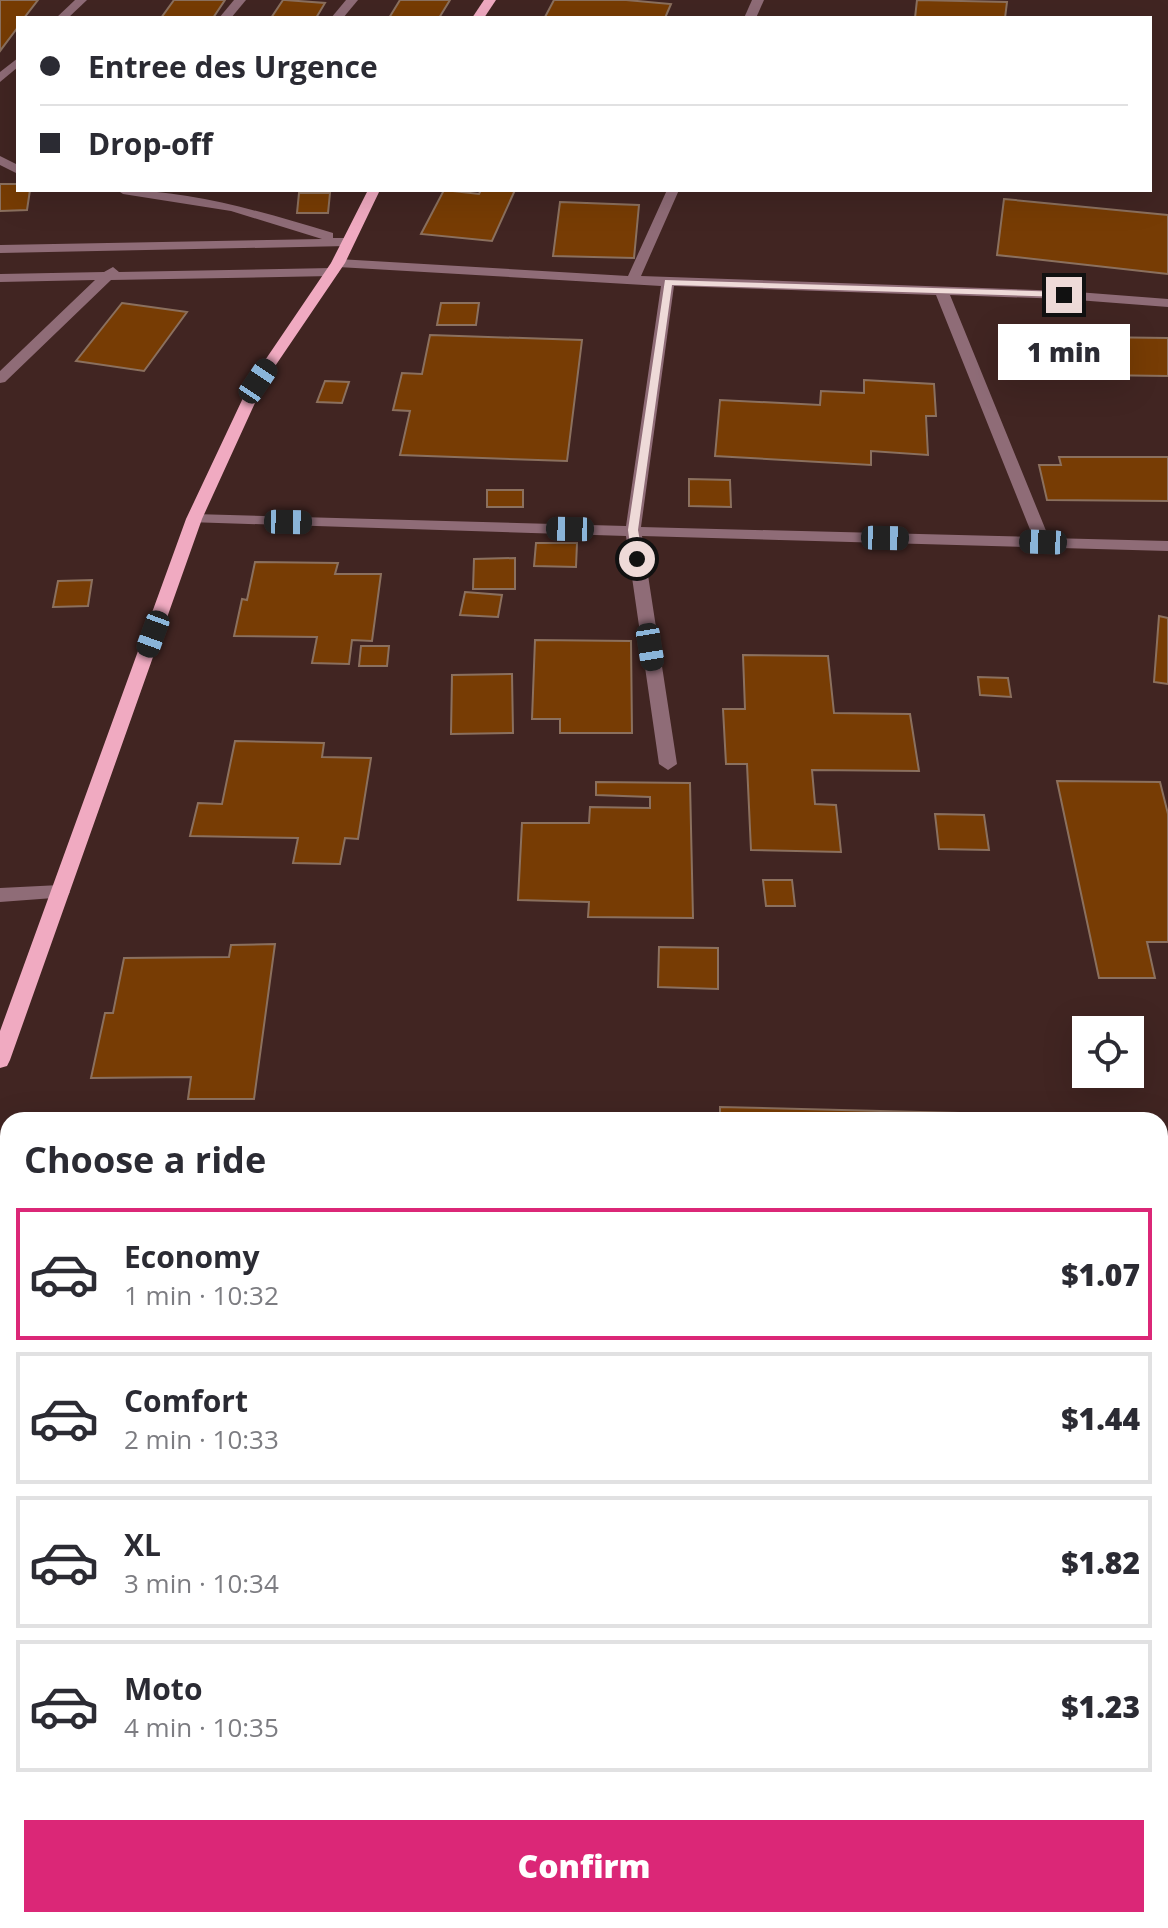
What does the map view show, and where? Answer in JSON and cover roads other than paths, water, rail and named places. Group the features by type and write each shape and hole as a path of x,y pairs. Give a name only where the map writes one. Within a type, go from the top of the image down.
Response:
{"main road":[{"path":"0,1060 194,519 258,381 335,268 373,192"}],"street":[{"path":"64,16 81,0"},
{"path":"227,16 240,0"},
{"path":"339,16 352,0"},
{"path":"0,78 16,63"},
{"path":"136,192 233,207 347,242"},
{"path":"633,280 672,192"},
{"path":"0,249 347,242"},
{"path":"0,379 112,274 123,245"},
{"path":"0,278 335,268 1064,295 1168,303"},
{"path":"668,282 633,530 668,764"},
{"path":"941,291 1043,542"},
{"path":"194,519 1168,546"},
{"path":"0,895 60,892"}]}
